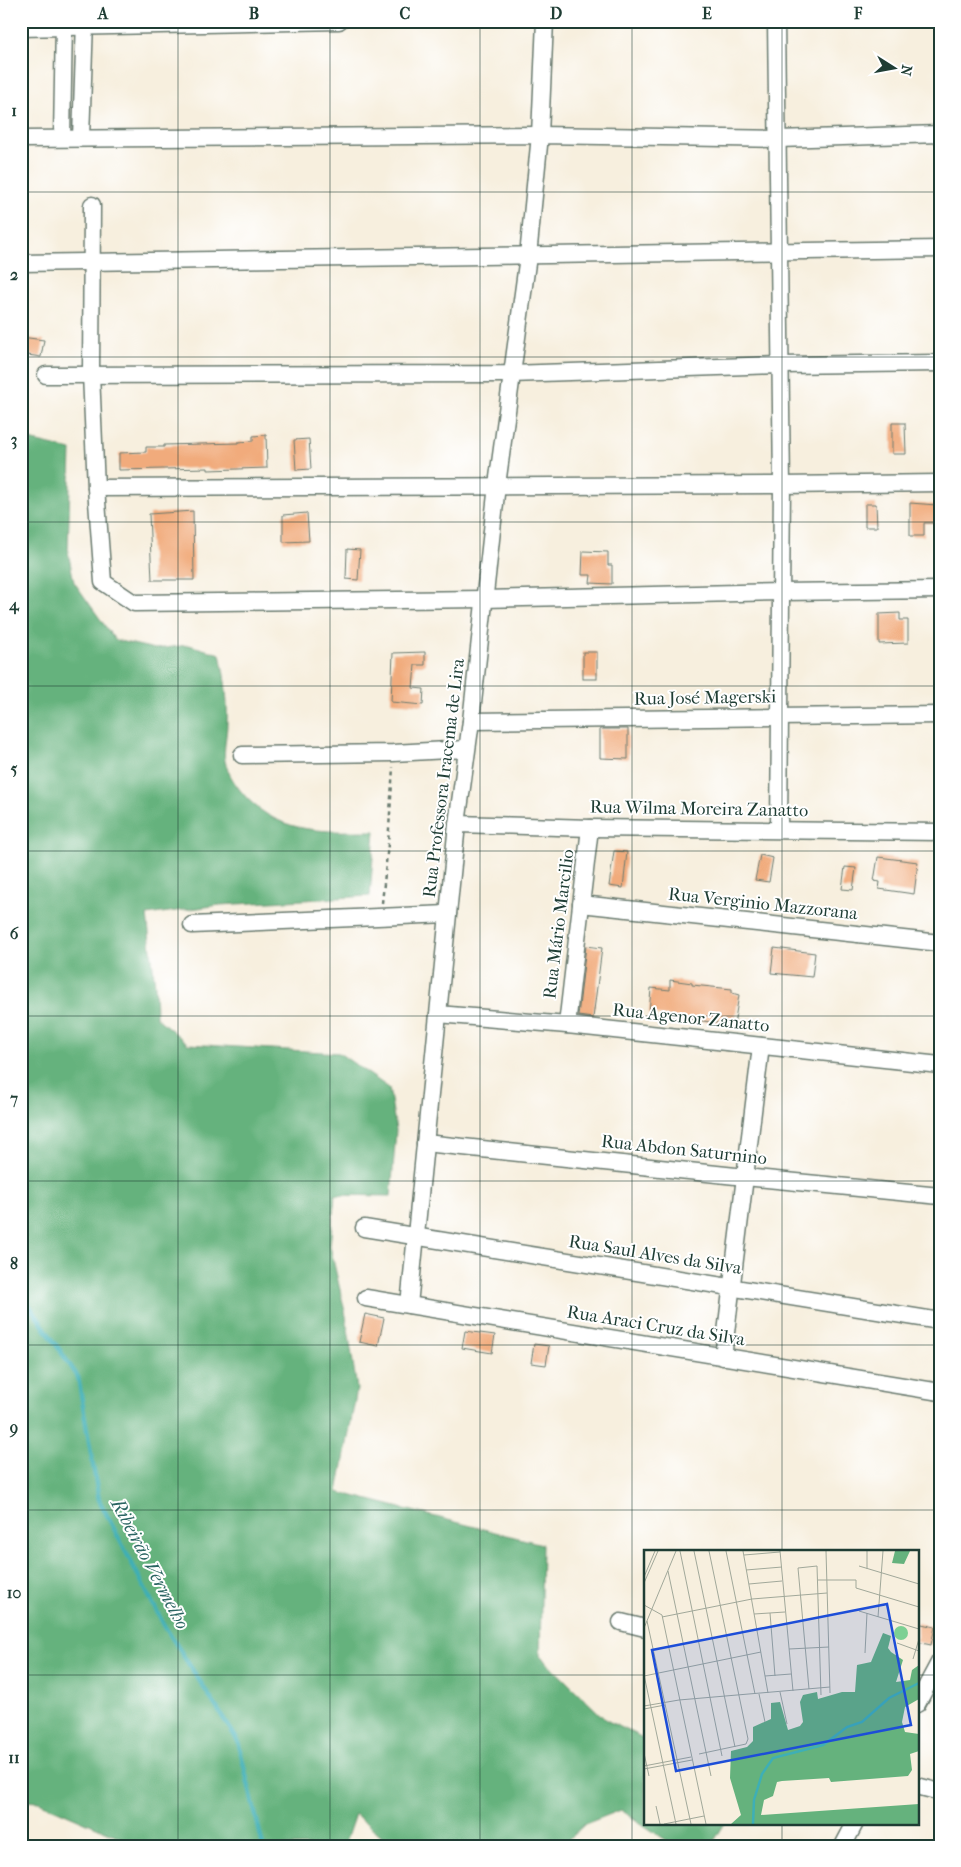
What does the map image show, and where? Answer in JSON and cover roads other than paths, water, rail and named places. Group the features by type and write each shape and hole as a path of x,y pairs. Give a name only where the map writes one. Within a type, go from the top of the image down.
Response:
{"street":[{"path":"21,28 64,24 339,21"},
{"name":"Rua Professora Iracema de Lira","path":"409,1306 457,824 471,721 511,374 528,256 540,135 545,21"},
{"path":"776,21 782,485 779,829"},
{"path":"62,138 64,24"},
{"path":"81,138 85,24"},
{"path":"21,138 540,135 778,138 940,134"},
{"path":"92,205 91,374 96,488 103,582 134,603 484,599 940,590"},
{"path":"21,263 940,249"},
{"path":"46,375 511,374 781,365 940,363"},
{"path":"96,488 940,483"},
{"name":"Rua José Magerski","path":"471,721 940,715"},
{"path":"242,755 393,753 466,749"},
{"name":"Rua Wilma Moreira Zanatto","path":"457,824 590,828 940,832"},
{"name":"Rua Mário Marcilio","path":"567,1025 590,828"},
{"name":"Rua Verginio Mazzorana","path":"581,904 940,944"},
{"path":"192,925 448,914"},
{"name":"Rua Agenor Zanatto","path":"438,1014 567,1025 940,1064"},
{"path":"724,1357 761,1046"},
{"name":"Rua Abdon Saturnino","path":"425,1143 940,1196"},
{"name":"Rua Saul Alves da Silva","path":"364,1228 940,1322"},
{"name":"Rua Araci Cruz da Silva","path":"366,1298 940,1392"},
{"path":"621,1622 644,1628"},
{"path":"918,1700 940,1661"},
{"path":"918,1786 940,1792"},
{"path":"843,1846 854,1824"}],"waterway":[{"name":"Ribeirão Vermelho","path":"21,1293 78,1377 99,1500 165,1627 238,1741 263,1846"}]}
